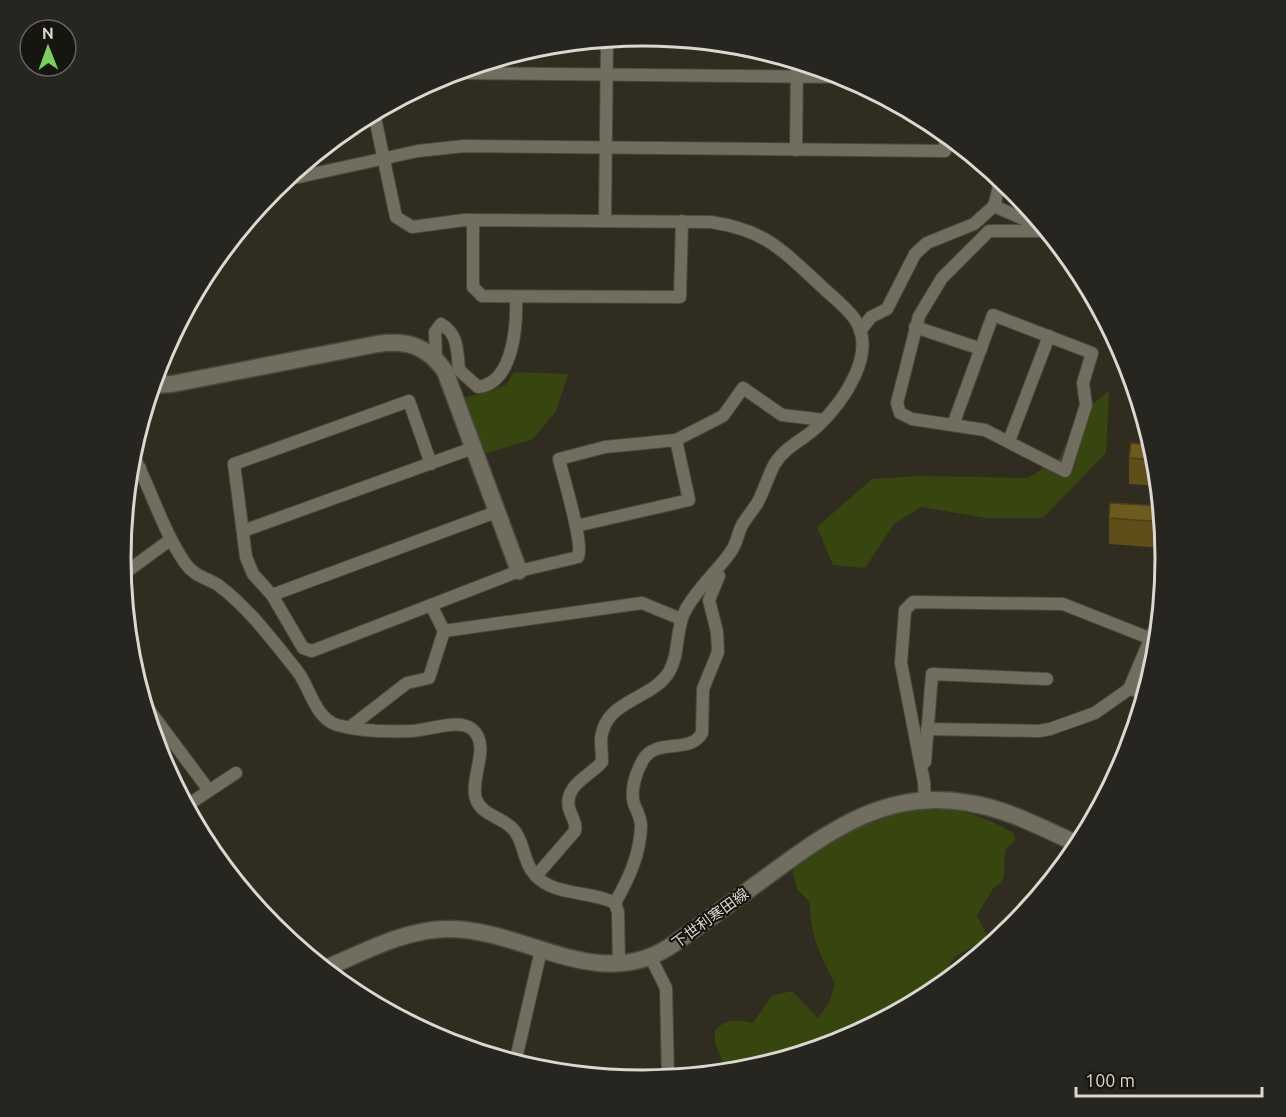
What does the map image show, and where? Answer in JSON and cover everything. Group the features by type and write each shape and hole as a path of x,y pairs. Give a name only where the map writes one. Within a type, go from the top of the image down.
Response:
{"main road":[{"path":"162,385 398,341 413,343 436,358 451,384 519,571"},
{"name":"下世利寒田線","path":"332,966 403,936 442,929 474,932 578,960 619,964 651,957 669,948 838,827 875,810 924,801 961,801 993,808 1070,841"}],"street":[{"path":"605,221 607,48"},
{"path":"796,150 797,71"},
{"path":"481,73 814,76"},
{"path":"376,122 396,217 412,227 473,220 682,221 731,225 770,240 841,304 855,320 860,331 860,363 834,408 824,420 789,447 778,459 735,544 691,601 681,619 668,673 655,688 628,700 610,717 601,740 602,762 570,793 569,806 575,831 536,876"},
{"path":"303,176 418,152 464,146 945,151 945,145"},
{"path":"860,331 871,317 887,309 915,254 927,243 974,224 993,206 998,189"},
{"path":"993,206 1029,222"},
{"path":"473,220 473,287 482,296 516,297 680,297 682,221"},
{"path":"953,425 993,315 1092,353 1083,383 1086,405 1065,471 985,430 912,419 900,413 897,397 908,365 919,316 942,278 982,235 998,229 1035,230"},
{"path":"436,358 435,332 441,324 449,328 458,345 459,370 478,387 486,386 497,378 509,355 517,330 516,297"},
{"path":"915,327 981,349"},
{"path":"1009,441 1049,336"},
{"path":"431,464 409,401 234,464 246,557 253,574 272,595 303,648 312,651 519,571 578,557 580,552 576,526 559,459 605,447 676,440 723,416 743,388 782,415 824,420"},
{"path":"576,526 690,500 676,440"},
{"path":"243,531 473,448"},
{"path":"140,468 170,540 192,573 217,585 261,625 299,674 323,716 333,723 350,727 407,731 461,725 473,730 479,740 480,749 475,791 477,800 483,809 514,829 528,865 536,876 560,889 586,892 615,903"},
{"path":"272,595 496,512"},
{"path":"131,568 170,540"},
{"path":"619,964 618,912 615,903 635,863 641,824 633,793 642,761 656,748 694,742 702,732 703,689 718,652 710,594 717,578 735,556 735,544"},
{"path":"924,782 901,663 905,610 913,602 1063,604 1149,638"},
{"path":"444,631 642,603 681,619"},
{"path":"350,727 407,683 429,678 444,631 431,605"},
{"path":"927,729 1039,731 1095,713 1129,689 1148,640"},
{"path":"924,801 932,674 1047,679"},
{"path":"1129,689 1138,691"},
{"path":"164,739 208,789"},
{"path":"193,801 236,773"},
{"path":"517,1055 541,950"},
{"path":"651,957 667,994 668,1069"}],"green space":[{"path":"514,372 568,374 556,411 533,439 471,458 452,402 506,385"},
{"path":"1109,391 1106,453 1043,518 986,518 921,507 894,524 865,568 833,565 817,527 872,479 918,476 1028,478 1059,458 1080,414"},
{"path":"920,805 980,817 1014,834 1015,841 1005,850 1004,877 1000,884 993,888 977,916 986,938 953,959 947,970 899,1002 869,1018 808,1043 776,1053 722,1064 715,1044 715,1030 724,1023 742,1021 753,1023 772,996 792,991 818,1018 829,1003 835,984 814,934 810,902 797,889 792,868 818,840 877,814"}],"building":[{"path":"1131,443 1142,444 1145,459 1129,458"},
{"path":"1110,503 1152,506 1154,521 1109,518"}]}
